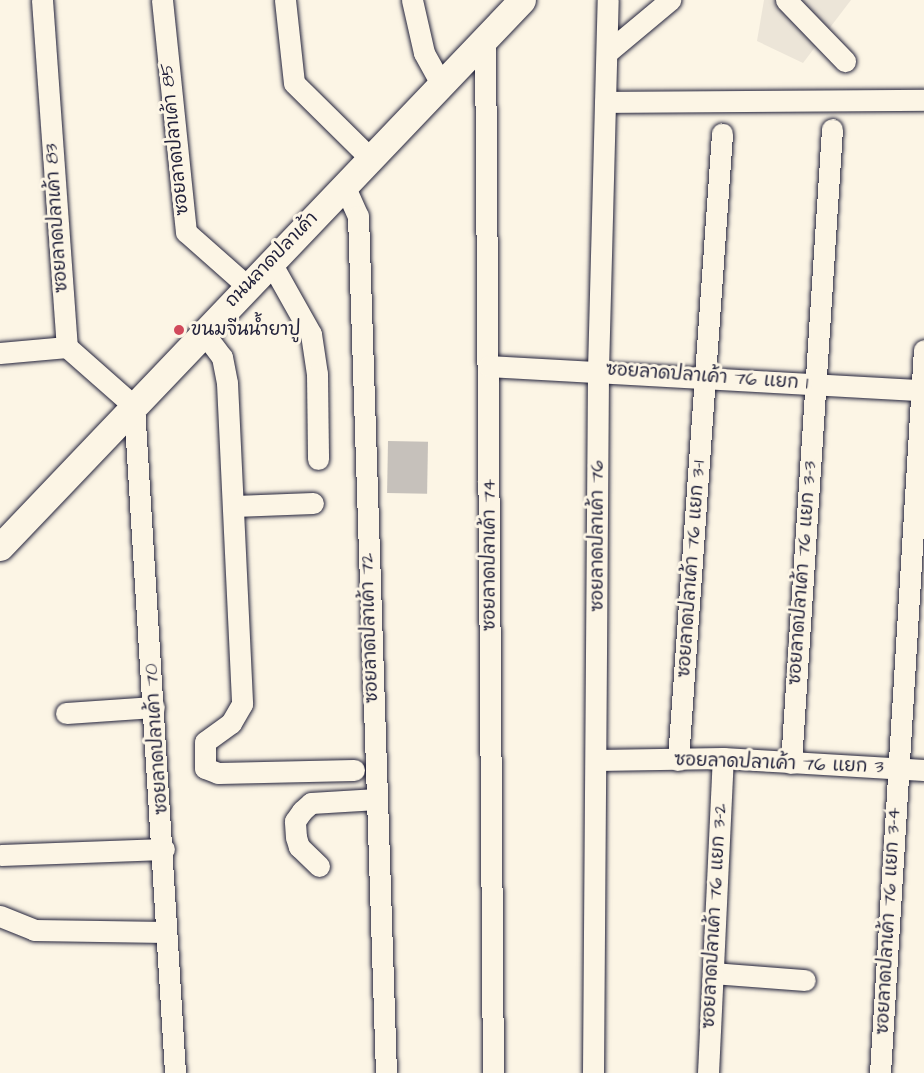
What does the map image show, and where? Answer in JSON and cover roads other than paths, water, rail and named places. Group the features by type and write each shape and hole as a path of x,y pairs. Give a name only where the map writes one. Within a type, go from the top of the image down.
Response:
{"main road":[{"name":"ถนนลาดปลาเค้า","path":"0,547 246,285 522,0"}],"street":[{"name":"ซอยลาดปลาเค้า 83","path":"42,0 67,347"},
{"name":"ซอยลาดปลาเค้า 85","path":"162,0 186,232 246,285"},
{"path":"285,0 294,83 369,157"},
{"path":"412,0 424,53 441,84"},
{"name":"ซอยลาดปลาเค้า 76","path":"593,1073 598,370 605,102 609,51 608,0"},
{"path":"609,51 670,0"},
{"path":"786,0 845,61"},
{"name":"ซอยลาดปลาเค้า 74","path":"485,38 494,1073"},
{"path":"605,102 924,100"},
{"name":"ซอยลาดปลาเค้า 76 แยก 3-3","path":"791,762 832,129"},
{"name":"ซอยลาดปลาเค้า 76 แยก 3-1","path":"678,760 722,134"},
{"name":"ซอยลาดปลาเค้า 72","path":"344,185 358,216 386,1073"},
{"path":"270,261 311,334 317,374 318,459"},
{"path":"203,332 222,357 225,370 242,704 231,723 205,741 205,768 218,773 354,770"},
{"path":"0,353 67,347 134,406"},
{"name":"ซอยลาดปลาเค้า 76 แยก 3-4","path":"880,1073 924,350"},
{"name":"ซอยลาดปลาเค้า 76 แยก 1","path":"489,366 598,370 922,390"},
{"name":"ซอยลาดปลาเค้า 70","path":"134,406 164,849 166,932 175,1073"},
{"path":"233,506 313,503"},
{"path":"66,712 154,707"},
{"name":"ซอยลาดปลาเค้า 76 แยก 3","path":"597,760 723,758 924,770"},
{"name":"ซอยลาดปลาเค้า 76 แยก 3-2","path":"708,1073 723,758"},
{"path":"319,866 299,847 295,821 302,810 311,804 377,799"},
{"path":"1,855 164,849"},
{"path":"0,916 34,930 166,932"},
{"path":"713,973 805,980"}],"place":[{"name":"ขนมจีนน้ำยาปู","path":"179,330"}]}
